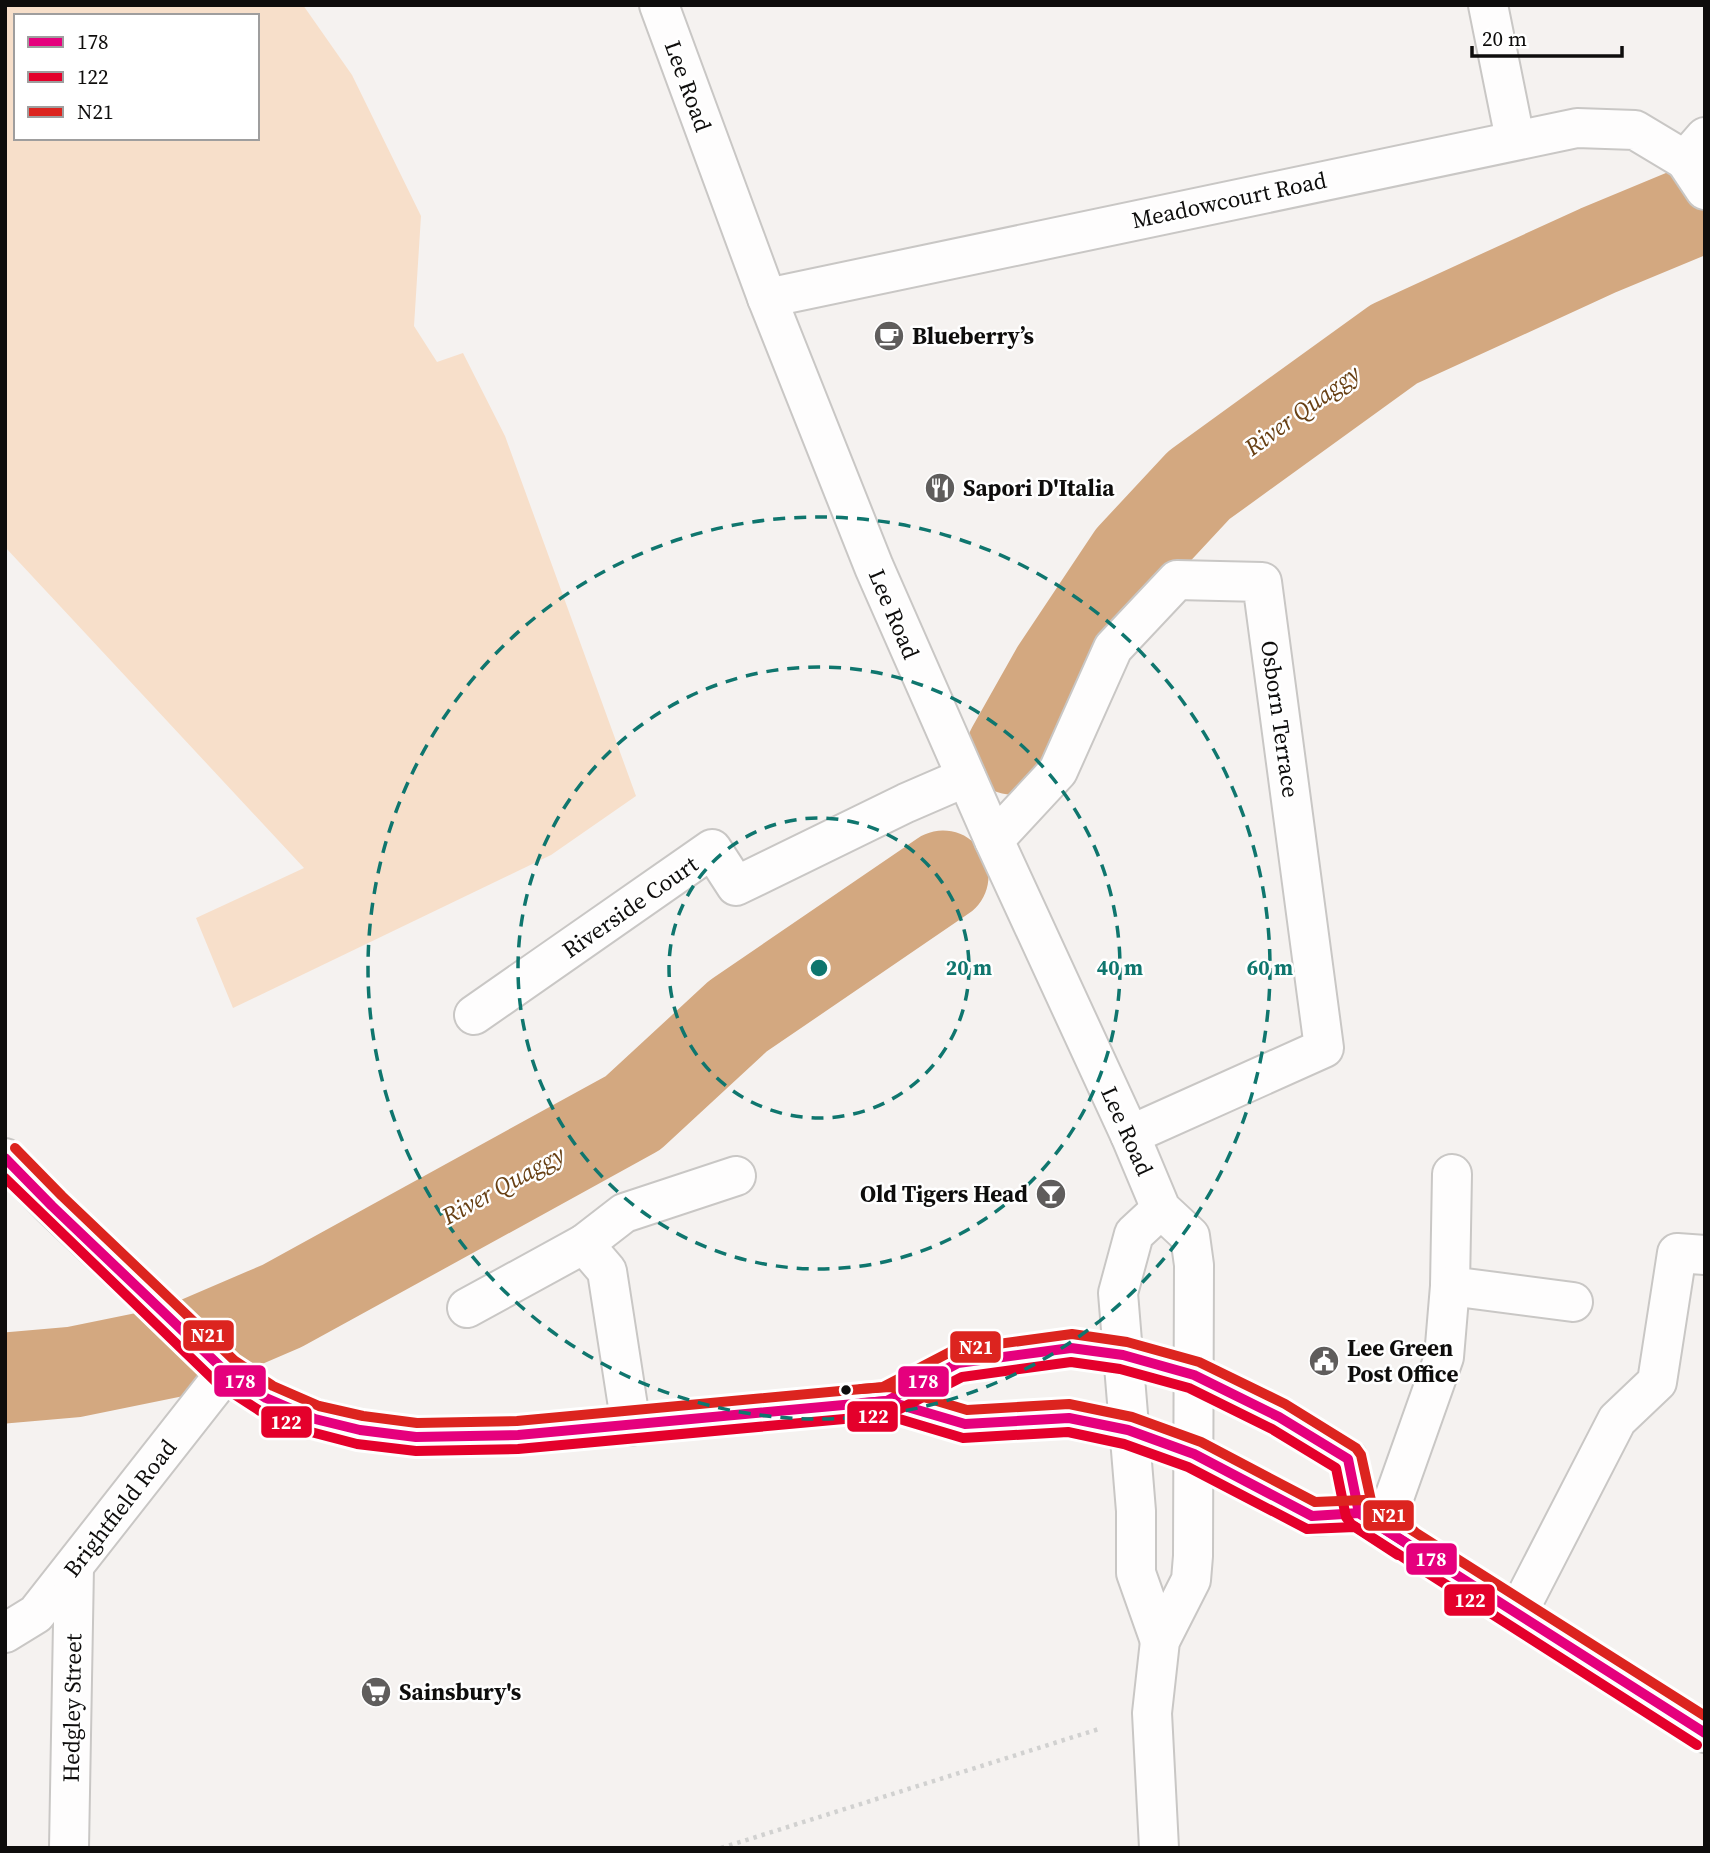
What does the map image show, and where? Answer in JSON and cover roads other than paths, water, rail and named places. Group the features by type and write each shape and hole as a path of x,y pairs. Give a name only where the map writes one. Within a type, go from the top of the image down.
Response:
{"main road":[{"name":"Lee Road","path":"659,5 767,298 874,567 993,840 1130,1135 1161,1209 1190,1236 1194,1265 1191,1580 1160,1641"},
{"path":"1488,5 1515,139"},
{"name":"Meadowcourt Road","path":"767,298 1577,128 1635,130 1698,162"},
{"name":"Osborn Terrace","path":"993,840 1058,771 1113,648 1177,580 1262,582 1324,1048 1130,1135"},
{"name":"Riverside Court","path":"474,1015 712,849 736,886 906,803 960,763"},
{"path":"5,1158 226,1372 265,1398 315,1419 360,1430 415,1437 468,1437 631,1426 887,1401 965,1424 1069,1419 1128,1430 1194,1454 1312,1516 1371,1521 1705,1733"},
{"path":"1371,1521 1444,1357 1450,1286 1452,1174"},
{"path":"467,1308 584,1244 624,1213 736,1176"},
{"path":"1159,1848 1152,1713 1160,1641 1136,1573 1136,1511 1118,1293 1134,1234 1161,1209"},
{"path":"584,1244 607,1271 631,1426"},
{"path":"1517,1614 1616,1420 1657,1382 1677,1253 1705,1255"},
{"path":"1450,1286 1573,1302"},
{"path":"887,1401 958,1363 1071,1348 1123,1355 1194,1375 1279,1417 1348,1459 1371,1521"},
{"name":"Brightfield Road","path":"5,1633 36,1614 226,1372"},
{"name":"Hedgley Street","path":"69,1848 74,1567"}],"waterway":[{"name":"River Quaggy","path":"1012,749 1056,671 1132,557 1199,485 1394,344 1599,250 1705,206"},
{"name":"River Quaggy","path":"5,1378 74,1372 177,1351 282,1306 633,1113 738,1016 943,876"},
{"path":"879,880 887,913"}],"place":[{"name":"Blueberry’s","path":"889,336"},
{"name":"Sapori D'Italia","path":"940,488"},
{"name":"Old Tigers Head","path":"1051,1194"},
{"name":"Lee Green Post Office","path":"1324,1361"},
{"name":"Sainsbury's","path":"376,1692"}]}
